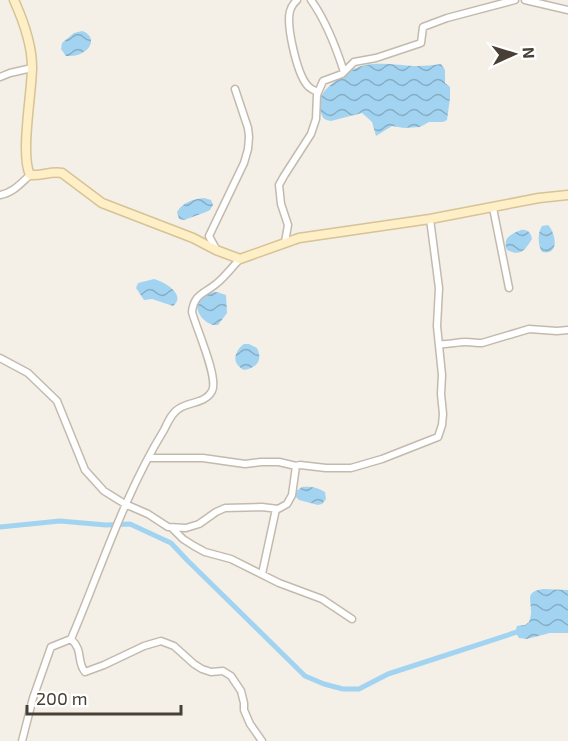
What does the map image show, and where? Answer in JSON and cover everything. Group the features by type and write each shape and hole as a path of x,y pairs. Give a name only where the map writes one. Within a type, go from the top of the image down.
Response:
{"street":[{"path":"14,0 32,57 26,159 30,175"},
{"path":"297,0 290,11 290,30 294,48 303,80 311,90 318,92"},
{"path":"311,0 324,23 344,72"},
{"path":"285,242 288,225 281,204 279,185 310,134 316,119 318,92 323,81 344,72 354,62 376,58 421,43 423,27 510,0"},
{"path":"525,0 568,10"},
{"path":"0,77 32,68"},
{"path":"216,250 209,236 244,163 249,143 248,128 235,89"},
{"path":"0,195 18,187 30,175 62,173 102,203 240,259"},
{"path":"22,741 33,698 51,647 71,639 121,513 149,458 175,412 183,406 206,397 212,391 210,365 192,312 197,297 216,284 240,259 299,238 430,219 538,198 568,195"},
{"path":"493,208 509,288"},
{"path":"149,458 203,458 244,464 279,462 296,466 351,468 382,459 438,437 443,414 437,326 439,288 430,219"},
{"path":"439,344 467,341 482,343 529,329 568,330"},
{"path":"0,358 28,373 57,401 85,470 104,491 168,527 186,528 199,524 225,508 278,509 287,504 292,495 296,466"},
{"path":"262,574 276,509"},
{"path":"172,527 183,539 205,552 231,559 279,583 322,599 352,619"},
{"path":"71,639 78,646 82,668 86,672 160,641 174,646 202,669 211,672 223,671 231,675 242,691 244,710 251,727 262,741"}],"water":[{"path":"82,31 91,38 90,45 86,51 78,55 66,56 61,49 62,43 74,33"},
{"path":"375,64 418,66 441,64 445,70 445,83 450,87 447,120 443,122 429,122 420,127 392,126 376,136 372,122 362,113 331,121 324,119 322,115 320,100 322,95 335,82 358,67"},
{"path":"204,198 211,200 213,205 210,210 184,220 179,219 177,212 185,203"},
{"path":"548,225 555,243 552,251 542,252 539,232 542,226"},
{"path":"521,230 527,231 532,239 522,251 516,253 507,250 507,239"},
{"path":"154,279 169,286 176,293 177,302 173,306 152,299 144,300 136,288 138,283"},
{"path":"217,292 226,295 227,313 218,325 213,325 201,316 197,303 203,296"},
{"path":"244,344 257,348 259,360 252,367 244,370 235,358 238,350"},
{"path":"302,487 322,490 325,492 326,499 318,505 299,500 295,492"},
{"path":"537,590 568,590 568,633 550,633 527,639 519,638 515,632 517,626 525,625 530,620 530,596"}],"waterway":[{"path":"0,527 60,521 106,525 130,524 171,543 305,676 343,689 359,689 388,674 520,631"}]}
